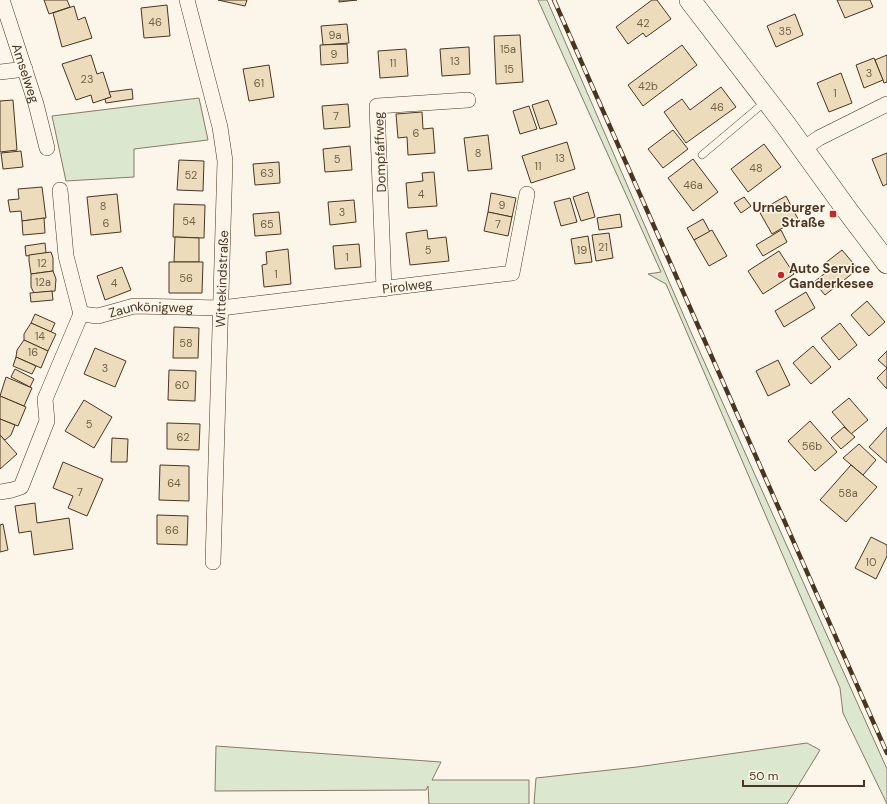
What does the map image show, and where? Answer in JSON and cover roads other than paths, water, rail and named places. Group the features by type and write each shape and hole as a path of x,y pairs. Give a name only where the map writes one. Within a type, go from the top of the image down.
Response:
{"street":[{"name":"Amselweg","path":"2,0 36,104 47,148"},
{"name":"Wittekindstraße","path":"187,0 220,127 225,161 213,562"},
{"path":"690,0 887,263"},
{"path":"0,72 25,69"},
{"name":"Dompfaffweg","path":"384,289 378,106 468,100"},
{"path":"803,149 819,138 887,104"},
{"path":"0,492 21,487 47,421 45,399 81,314 66,256 60,190"},
{"name":"Pirolweg","path":"221,308 512,273 527,194"},
{"name":"Zaunkönigweg","path":"81,314 98,316 134,306 221,308"}],"lane":[{"path":"702,155 767,101"}],"railway":[{"path":"554,0 887,753"}],"place":[{"name":"Urneburger Straße","path":"833,214"},
{"name":"Auto Service Ganderkesee","path":"781,275"}]}
